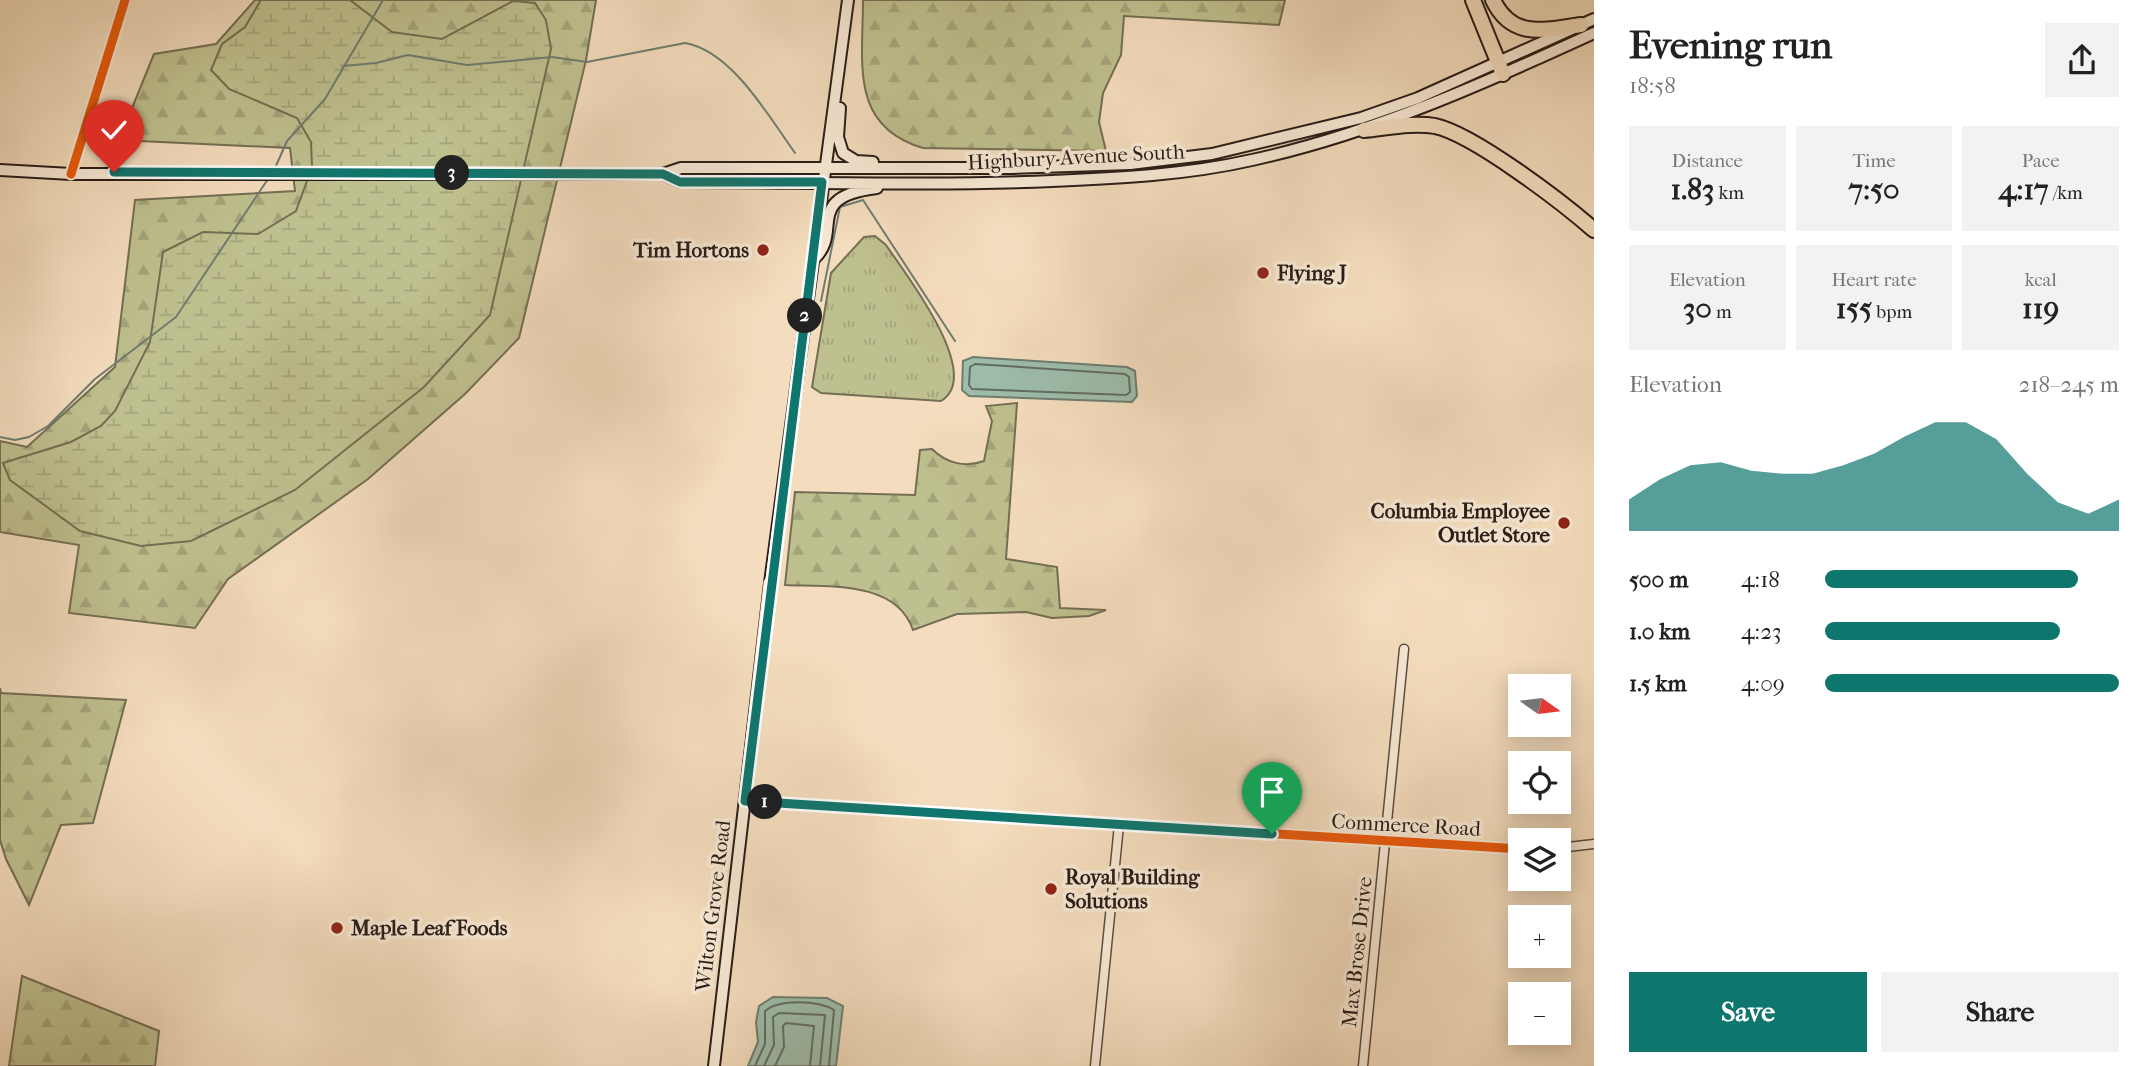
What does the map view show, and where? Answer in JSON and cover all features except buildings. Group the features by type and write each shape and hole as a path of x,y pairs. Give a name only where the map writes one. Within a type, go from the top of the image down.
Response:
{"highway":[{"path":"1473,0 1501,67"},
{"path":"1493,0 1504,20 1522,28 1541,31 1587,22"},
{"path":"1364,130 1413,125 1449,130 1473,141 1594,230"}],"main road":[{"name":"Wilton Grove Road","path":"714,1066 812,261 848,0"},
{"name":"Highbury Avenue South","path":"663,174 680,182 906,183 1142,177 1251,161 1364,130 1501,67 1587,22"},
{"name":"Highbury Avenue South","path":"0,170 71,174 663,174 681,168 953,169 1087,166 1212,155 1361,118 1594,33"},
{"path":"843,38 838,136 843,153 856,161 907,167"},
{"path":"812,261 823,246 829,214 841,198 864,190 906,183"}],"street":[{"path":"71,174 125,0"},
{"name":"Max Brose Drive","path":"1363,1066 1404,649"},
{"name":"Commerce Road","path":"745,801 1508,848"},
{"path":"1095,1066 1119,825"},
{"path":"1571,847 1594,844"}],"green space":[{"path":"255,0 596,0 586,60 519,338 465,394 368,479 228,579 195,628 69,613 79,545 0,532 0,441 27,447 115,367 135,200 295,191 290,148 119,140 154,54 216,44"},
{"path":"261,0 350,0 392,32 442,39 513,1 535,3 546,20 551,49 490,315 424,387 295,490 191,541 141,546 80,531 10,480 3,463 71,442 101,426 115,411 150,342 163,252 203,232 258,234 296,211 312,167 311,142 297,118 229,89 211,70 222,44 245,27"},
{"path":"863,0 1285,0 1279,25 1124,16 1121,55 1103,93 1099,122 1106,151 923,148 899,138 882,124 871,108 865,89 862,69"},
{"path":"875,236 886,245 923,299 948,347 954,369 952,388 941,401 821,393 812,387 831,273 864,237"},
{"path":"1017,403 1006,559 1057,567 1060,608 1106,610 1089,616 1052,618 1026,612 957,614 913,630 904,614 892,602 876,594 839,587 785,585 795,492 915,495 920,450 932,449 943,458 956,463 984,461 992,421 986,406"},
{"path":"0,688 1,693 126,700 93,823 61,825 29,905 6,859 0,840"},
{"path":"22,976 159,1031 155,1066 9,1066"}],"water":[{"path":"973,357 1127,367 1135,371 1137,396 1132,402 969,396 962,390 963,361"},
{"path":"773,997 827,998 843,1006 836,1066 748,1066 758,1042 756,1022 759,1006"}],"waterway":[{"path":"275,168 287,141 325,99 383,0"},
{"path":"343,66 376,63 408,55 467,65 552,57 587,62 685,43 718,58 734,72 761,104 795,153"},
{"path":"0,437 15,440 29,437 48,426 95,379 176,317 268,179"},
{"path":"821,301 840,207 863,200 955,341"}],"cycle path":[{"path":"71,174 125,0"},
{"path":"770,583 745,801 1508,848"}],"place":[{"name":"Tim Hortons","path":"763,250"},
{"name":"Flying J","path":"1263,273"},
{"name":"Columbia Employee Outlet Store","path":"1564,523"},
{"name":"Royal Building Solutions","path":"1051,889"},
{"name":"Maple Leaf Foods","path":"337,928"}],"route":[{"path":"114,172 663,174 680,182 822,182 770,583 745,801 1272,834"}]}
